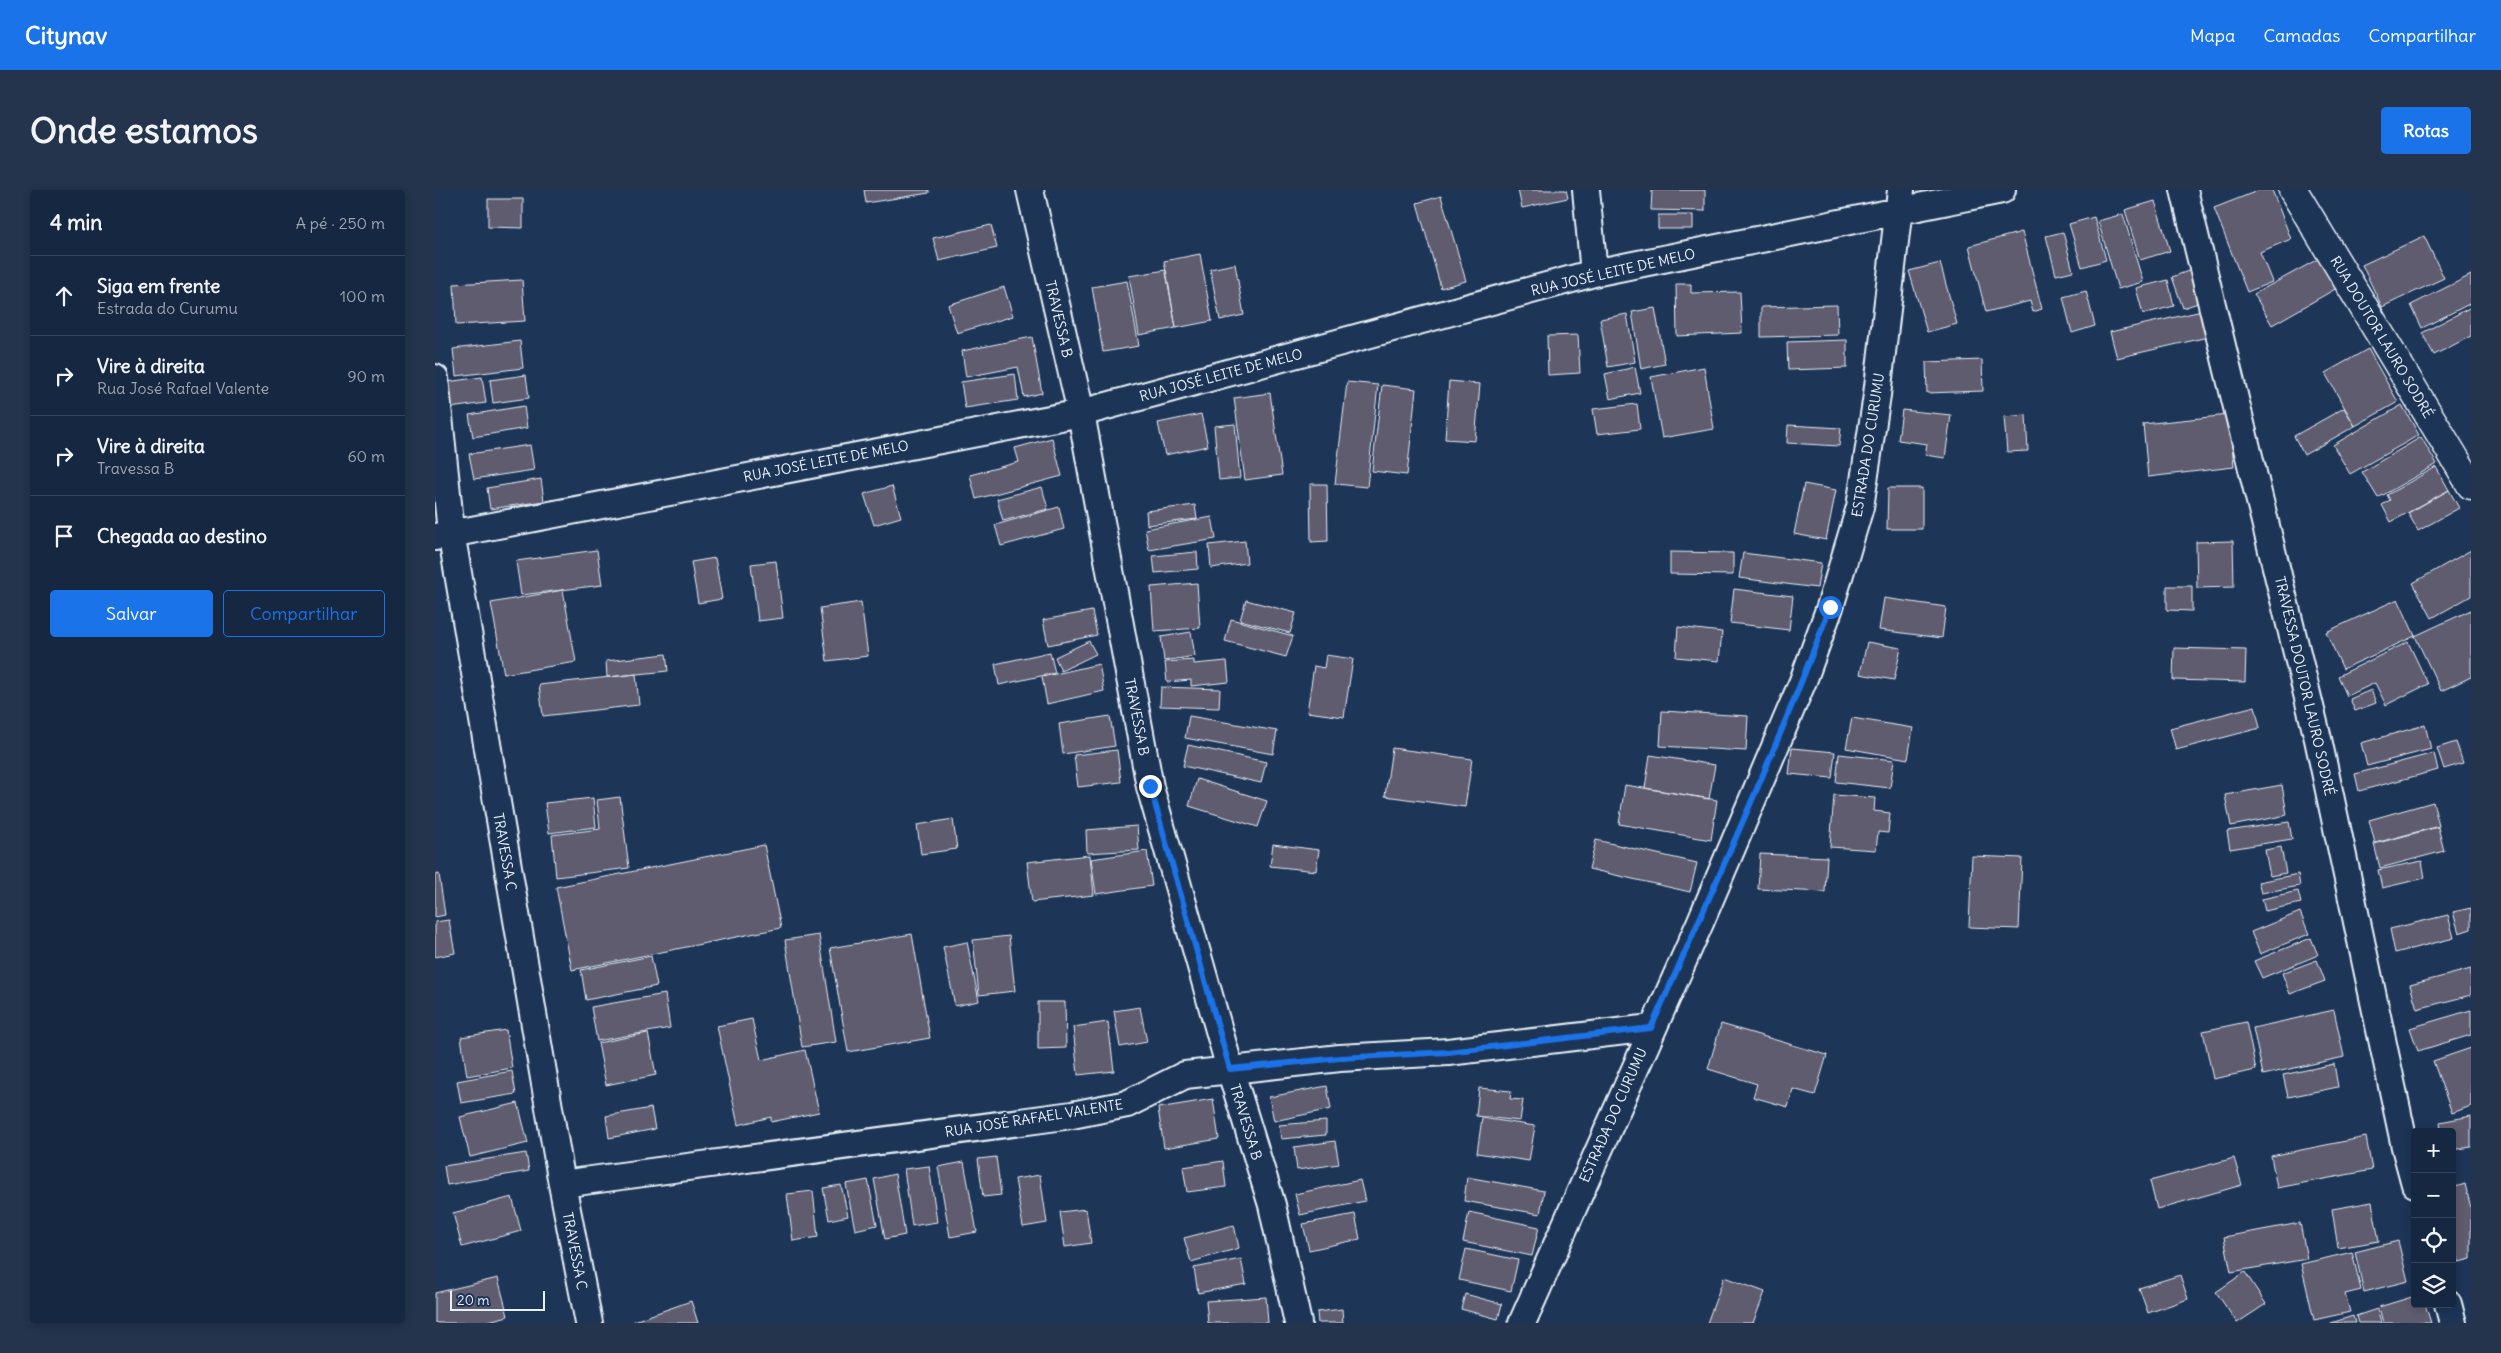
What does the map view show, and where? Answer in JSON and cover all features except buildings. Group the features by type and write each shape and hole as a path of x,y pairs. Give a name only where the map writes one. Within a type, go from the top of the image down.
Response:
{"street":[{"name":"TRAVESSA B","path":"1030,190 1081,413 1150,786 1230,1069 1272,1205 1298,1323"},
{"path":"1585,190 1593,273"},
{"name":"RUA JOSÉ LEITE DE MELO","path":"443,534 1081,413 1593,273 1900,201 2002,190"},
{"name":"TRAVESSA DOUTOR LAURO SODRÉ","path":"2184,190 2318,739 2412,1173"},
{"name":"RUA DOUTOR LAURO SODRÉ","path":"2293,190 2471,485"},
{"name":"ESTRADA DO CURUMU","path":"1522,1323 1651,1028 1700,923 1799,690 1833,598 1860,506 1900,201"},
{"name":"TRAVESSA C","path":"435,378 443,534 589,1323"},
{"name":"RUA JOSÉ RAFAEL VALENTE","path":"562,1184 1072,1115 1127,1104 1185,1075 1340,1058 1448,1052 1651,1028"},
{"path":"2449,1308 2453,1323"}],"route":[{"path":"1150,786 1230,1069 1340,1058 1448,1052 1651,1028 1700,923 1803,681 1830,607"}]}
